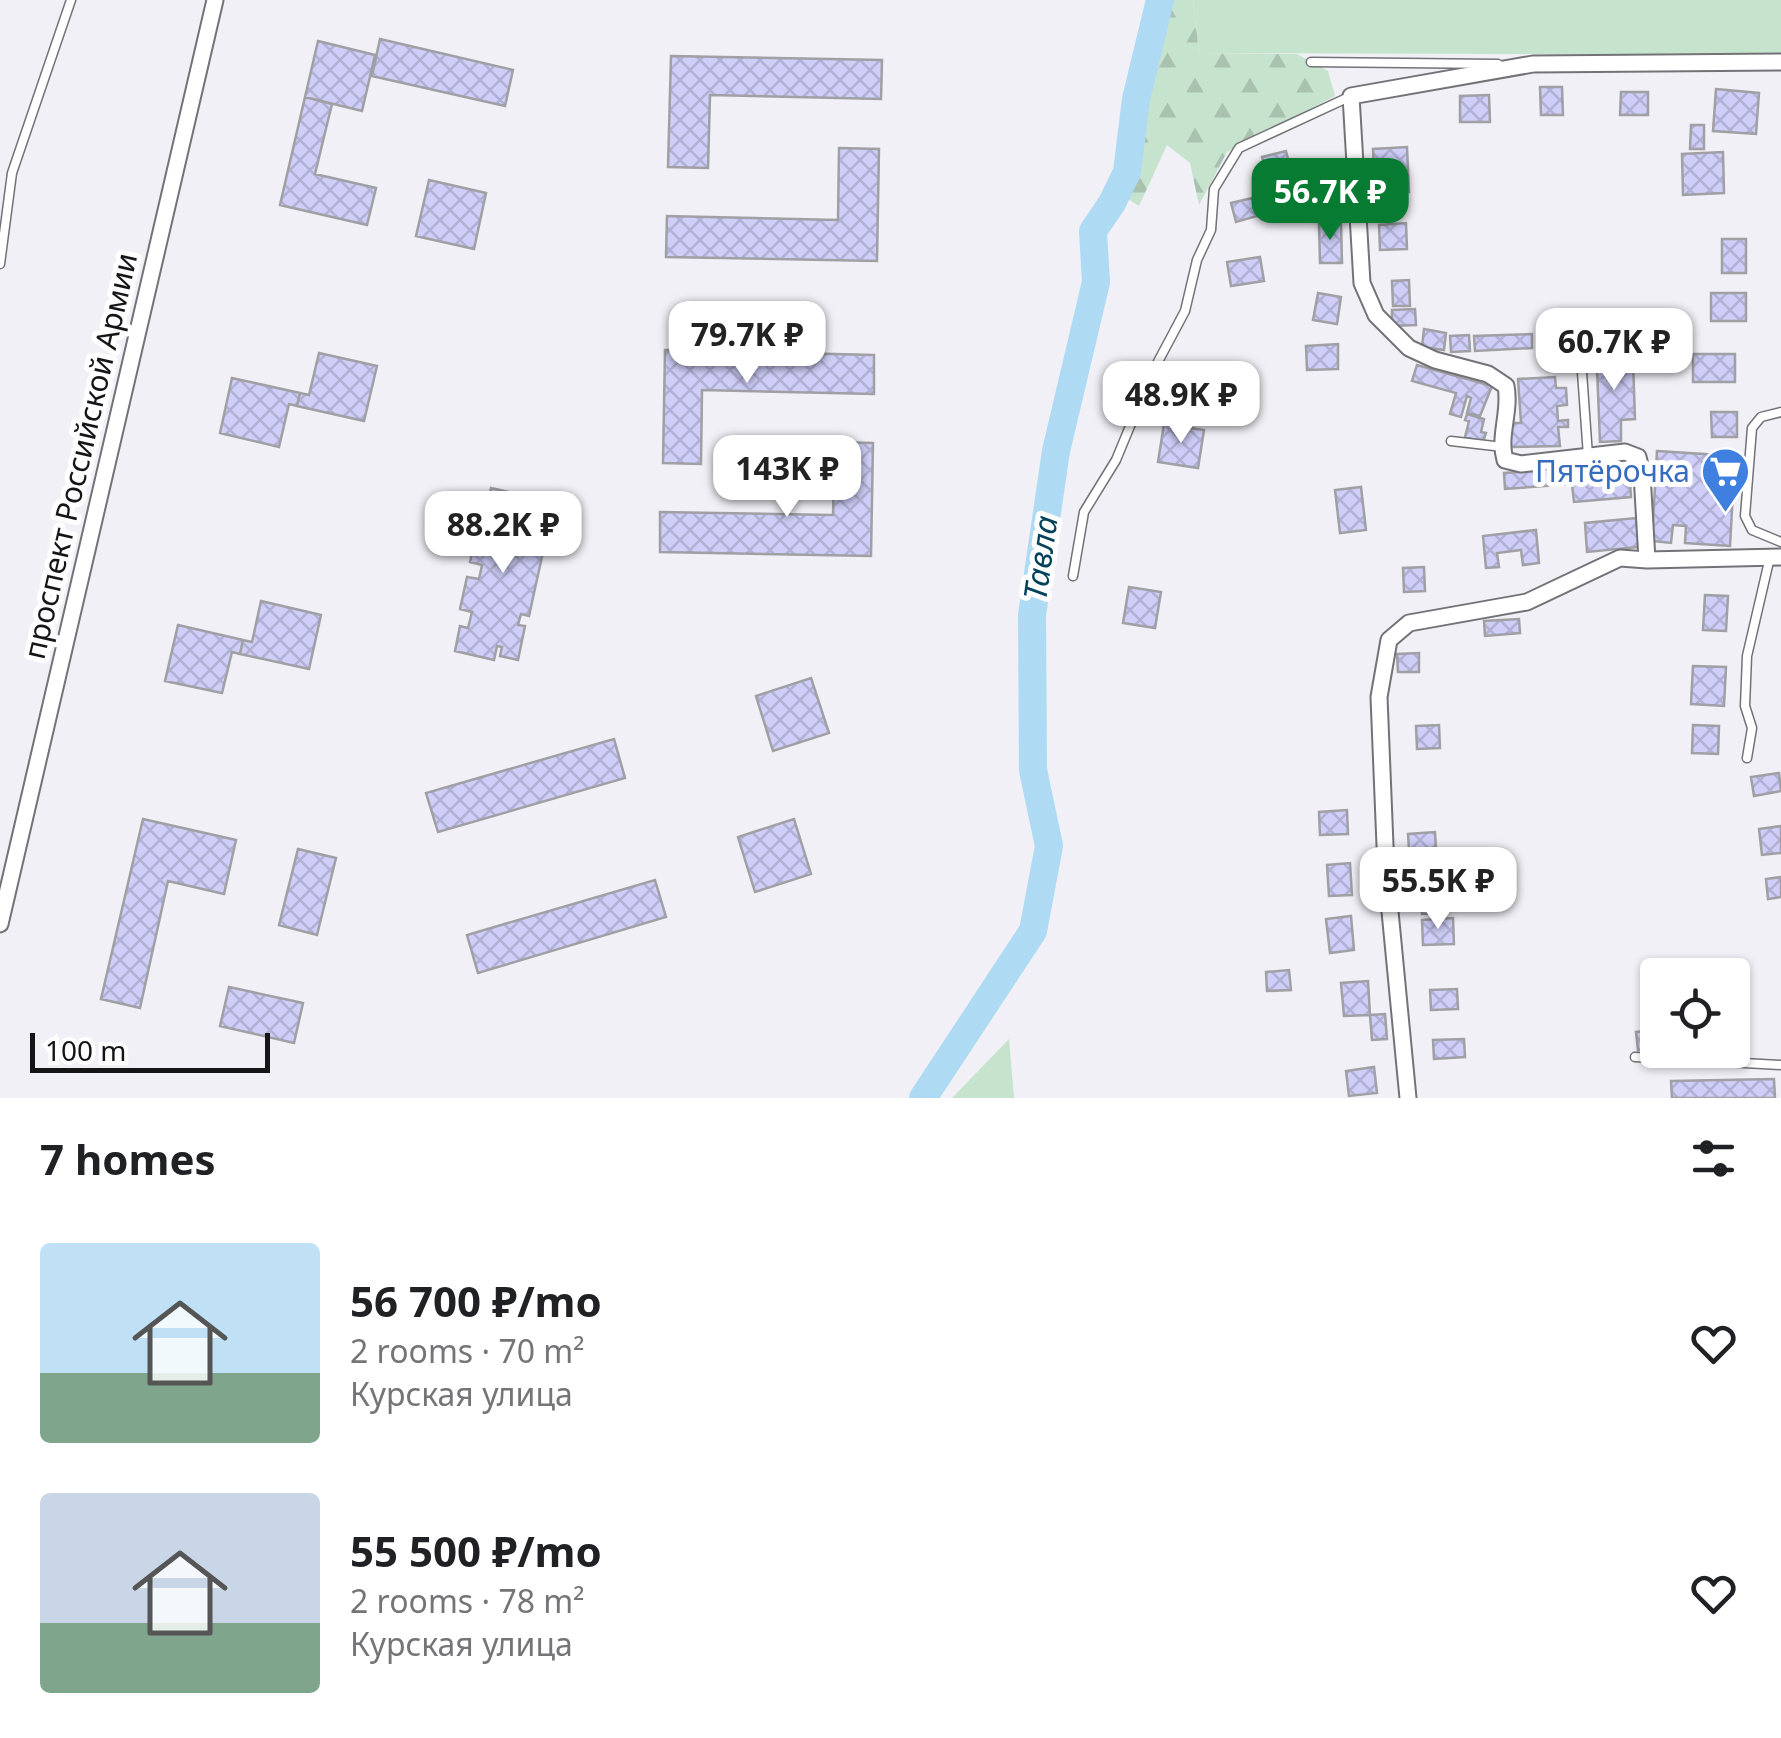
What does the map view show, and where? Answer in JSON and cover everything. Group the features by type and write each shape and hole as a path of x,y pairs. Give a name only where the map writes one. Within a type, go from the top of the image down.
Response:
{"street":[{"name":"проспект Российской Армии","path":"0,924 215,0"},
{"path":"1647,560 1638,457 1625,452 1521,464 1505,460 1509,402 1506,386 1488,374 1435,360 1409,348 1376,315 1362,283 1350,96 1533,64 1781,62"},
{"path":"1408,1098 1386,870 1379,697 1389,640 1409,623 1528,602 1620,558 1776,557"}],"lane":[{"path":"0,264 12,172 70,0"},
{"path":"1311,62 1533,64"},
{"path":"1073,576 1084,512 1116,460 1152,373 1186,311 1197,260 1211,230 1214,189 1239,148 1350,96"},
{"path":"0,171 12,172"},
{"path":"1582,372 1588,456"},
{"path":"1781,412 1761,417 1752,428 1746,516 1752,530 1781,542"},
{"path":"1451,441 1503,448"},
{"path":"1747,758 1752,728 1745,706 1748,656 1776,557"},
{"path":"1635,1058 1781,1065"}],"green space":[{"path":"1170,0 1193,0 1199,53 1297,54 1328,71 1335,96 1227,152 1199,205 1190,163 1167,145 1139,206 1128,199 1148,88"},
{"path":"1193,0 1781,0 1781,55 1199,53"},
{"path":"1009,1039 1014,1098 952,1098"}],"building":[{"path":"380,39 513,70 505,106 372,76"},
{"path":"318,41 375,55 362,111 305,97"},
{"path":"671,56 882,60 881,99 710,95 708,168 668,167"},
{"path":"1540,87 1562,87 1563,115 1541,115"},
{"path":"1716,89 1759,93 1756,134 1713,131"},
{"path":"1621,92 1648,92 1648,115 1620,115"},
{"path":"1489,95 1490,122 1460,122 1460,96"},
{"path":"305,97 332,104 315,174 376,188 367,225 280,205"},
{"path":"1691,125 1704,125 1704,149 1690,149"},
{"path":"1407,147 1409,192 1375,193 1373,149"},
{"path":"839,148 879,149 877,261 666,257 667,216 838,220"},
{"path":"1286,151 1291,171 1268,177 1262,157"},
{"path":"1723,152 1724,193 1683,195 1682,154"},
{"path":"429,180 486,193 474,249 416,236"},
{"path":"1252,198 1257,216 1236,222 1231,203"},
{"path":"1406,223 1407,249 1380,250 1379,225"},
{"path":"1319,224 1341,224 1342,263 1320,263"},
{"path":"1722,239 1746,239 1746,273 1722,273"},
{"path":"1260,257 1264,281 1231,286 1227,262"},
{"path":"1409,280 1410,306 1393,306 1392,281"},
{"path":"1318,293 1341,297 1337,324 1313,320"},
{"path":"1711,293 1746,293 1746,321 1711,321"},
{"path":"1415,309 1416,325 1392,326 1392,310"},
{"path":"1424,329 1446,333 1444,350 1422,347"},
{"path":"1532,334 1532,348 1475,351 1474,336"},
{"path":"1469,335 1470,351 1451,352 1450,336"},
{"path":"1613,343 1614,361 1633,360 1635,419 1621,420 1621,441 1600,442 1596,344"},
{"path":"1338,344 1338,369 1307,370 1306,346"},
{"path":"665,350 874,355 874,394 702,390 701,464 663,463"},
{"path":"319,353 377,366 364,421 297,406 300,393 309,395"},
{"path":"1693,354 1735,354 1735,382 1693,382"},
{"path":"1417,365 1492,386 1480,416 1467,413 1471,398 1467,396 1461,417 1450,414 1456,393 1412,381"},
{"path":"1555,377 1556,388 1566,388 1567,405 1557,406 1558,421 1568,420 1568,427 1558,427 1560,446 1511,447 1510,423 1521,423 1518,379"},
{"path":"232,378 300,393 297,406 289,404 279,447 220,433"},
{"path":"1711,412 1737,412 1737,437 1712,437"},
{"path":"1467,414 1484,419 1483,442 1465,437"},
{"path":"1164,424 1204,430 1198,468 1158,462"},
{"path":"835,442 873,443 871,556 660,552 660,512 833,515"},
{"path":"1657,451 1735,456 1730,546 1685,543 1686,526 1673,525 1671,543 1652,541"},
{"path":"1629,464 1631,497 1574,502 1572,484 1505,489 1504,473"},
{"path":"1361,487 1366,530 1340,533 1335,490"},
{"path":"491,488 530,497 527,513 531,514 533,502 552,507 545,540 537,539 535,550 543,552 529,616 521,614 518,625 525,626 518,660 500,656 502,647 497,646 494,660 455,651 460,626 468,628 472,612 460,609 467,577 479,579 482,565 470,562 478,528 490,530 493,514 486,513"},
{"path":"1636,518 1639,547 1587,552 1585,523"},
{"path":"1536,530 1539,563 1523,565 1521,550 1497,553 1499,567 1486,568 1483,536"},
{"path":"1424,567 1425,591 1404,592 1403,568"},
{"path":"1129,587 1161,592 1155,628 1123,623"},
{"path":"1705,595 1728,596 1726,631 1703,630"},
{"path":"261,601 321,615 309,669 240,654 243,640 252,642"},
{"path":"1519,619 1520,633 1485,636 1484,621"},
{"path":"178,625 243,640 240,654 232,652 222,693 165,681"},
{"path":"1419,653 1419,672 1398,672 1397,654"},
{"path":"1693,666 1726,667 1724,706 1691,704"},
{"path":"811,678 829,733 773,751 756,696"},
{"path":"1439,725 1440,748 1417,749 1416,726"},
{"path":"1693,725 1719,726 1718,754 1692,753"},
{"path":"614,739 625,778 438,832 426,793"},
{"path":"1779,773 1781,791 1754,796 1751,777"},
{"path":"1347,810 1348,834 1320,835 1319,812"},
{"path":"143,819 236,840 224,894 168,881 140,1008 101,999"},
{"path":"794,819 811,874 755,892 738,837"},
{"path":"1781,826 1781,853 1762,855 1759,829"},
{"path":"1435,832 1436,848 1409,850 1408,834"},
{"path":"298,849 336,858 317,935 279,925"},
{"path":"1445,856 1446,872 1423,874 1421,858"},
{"path":"1350,863 1352,895 1329,896 1327,865"},
{"path":"1781,877 1781,897 1768,899 1766,879"},
{"path":"655,880 666,917 478,973 467,935"},
{"path":"1439,897 1440,913 1422,914 1421,898"},
{"path":"1351,916 1354,950 1330,953 1326,919"},
{"path":"1453,918 1454,944 1423,945 1422,920"},
{"path":"1289,970 1291,990 1267,991 1266,972"},
{"path":"1368,981 1370,1015 1344,1016 1341,983"},
{"path":"229,987 303,1003 294,1043 220,1026"},
{"path":"1457,989 1458,1009 1431,1010 1430,990"},
{"path":"1385,1014 1387,1039 1372,1040 1370,1015"},
{"path":"1464,1039 1465,1057 1434,1059 1433,1040"},
{"path":"1374,1067 1377,1093 1349,1096 1346,1071"},
{"path":"1774,1079 1775,1098 1672,1098 1671,1081"}],"waterway":[{"name":"Тавла","path":"923,1098 1033,931 1049,846 1033,770 1032,615 1056,451 1096,282 1093,231 1127,172 1136,99 1160,0"}],"place":[{"name":"Пятёрочка","path":"1725,514"}]}
